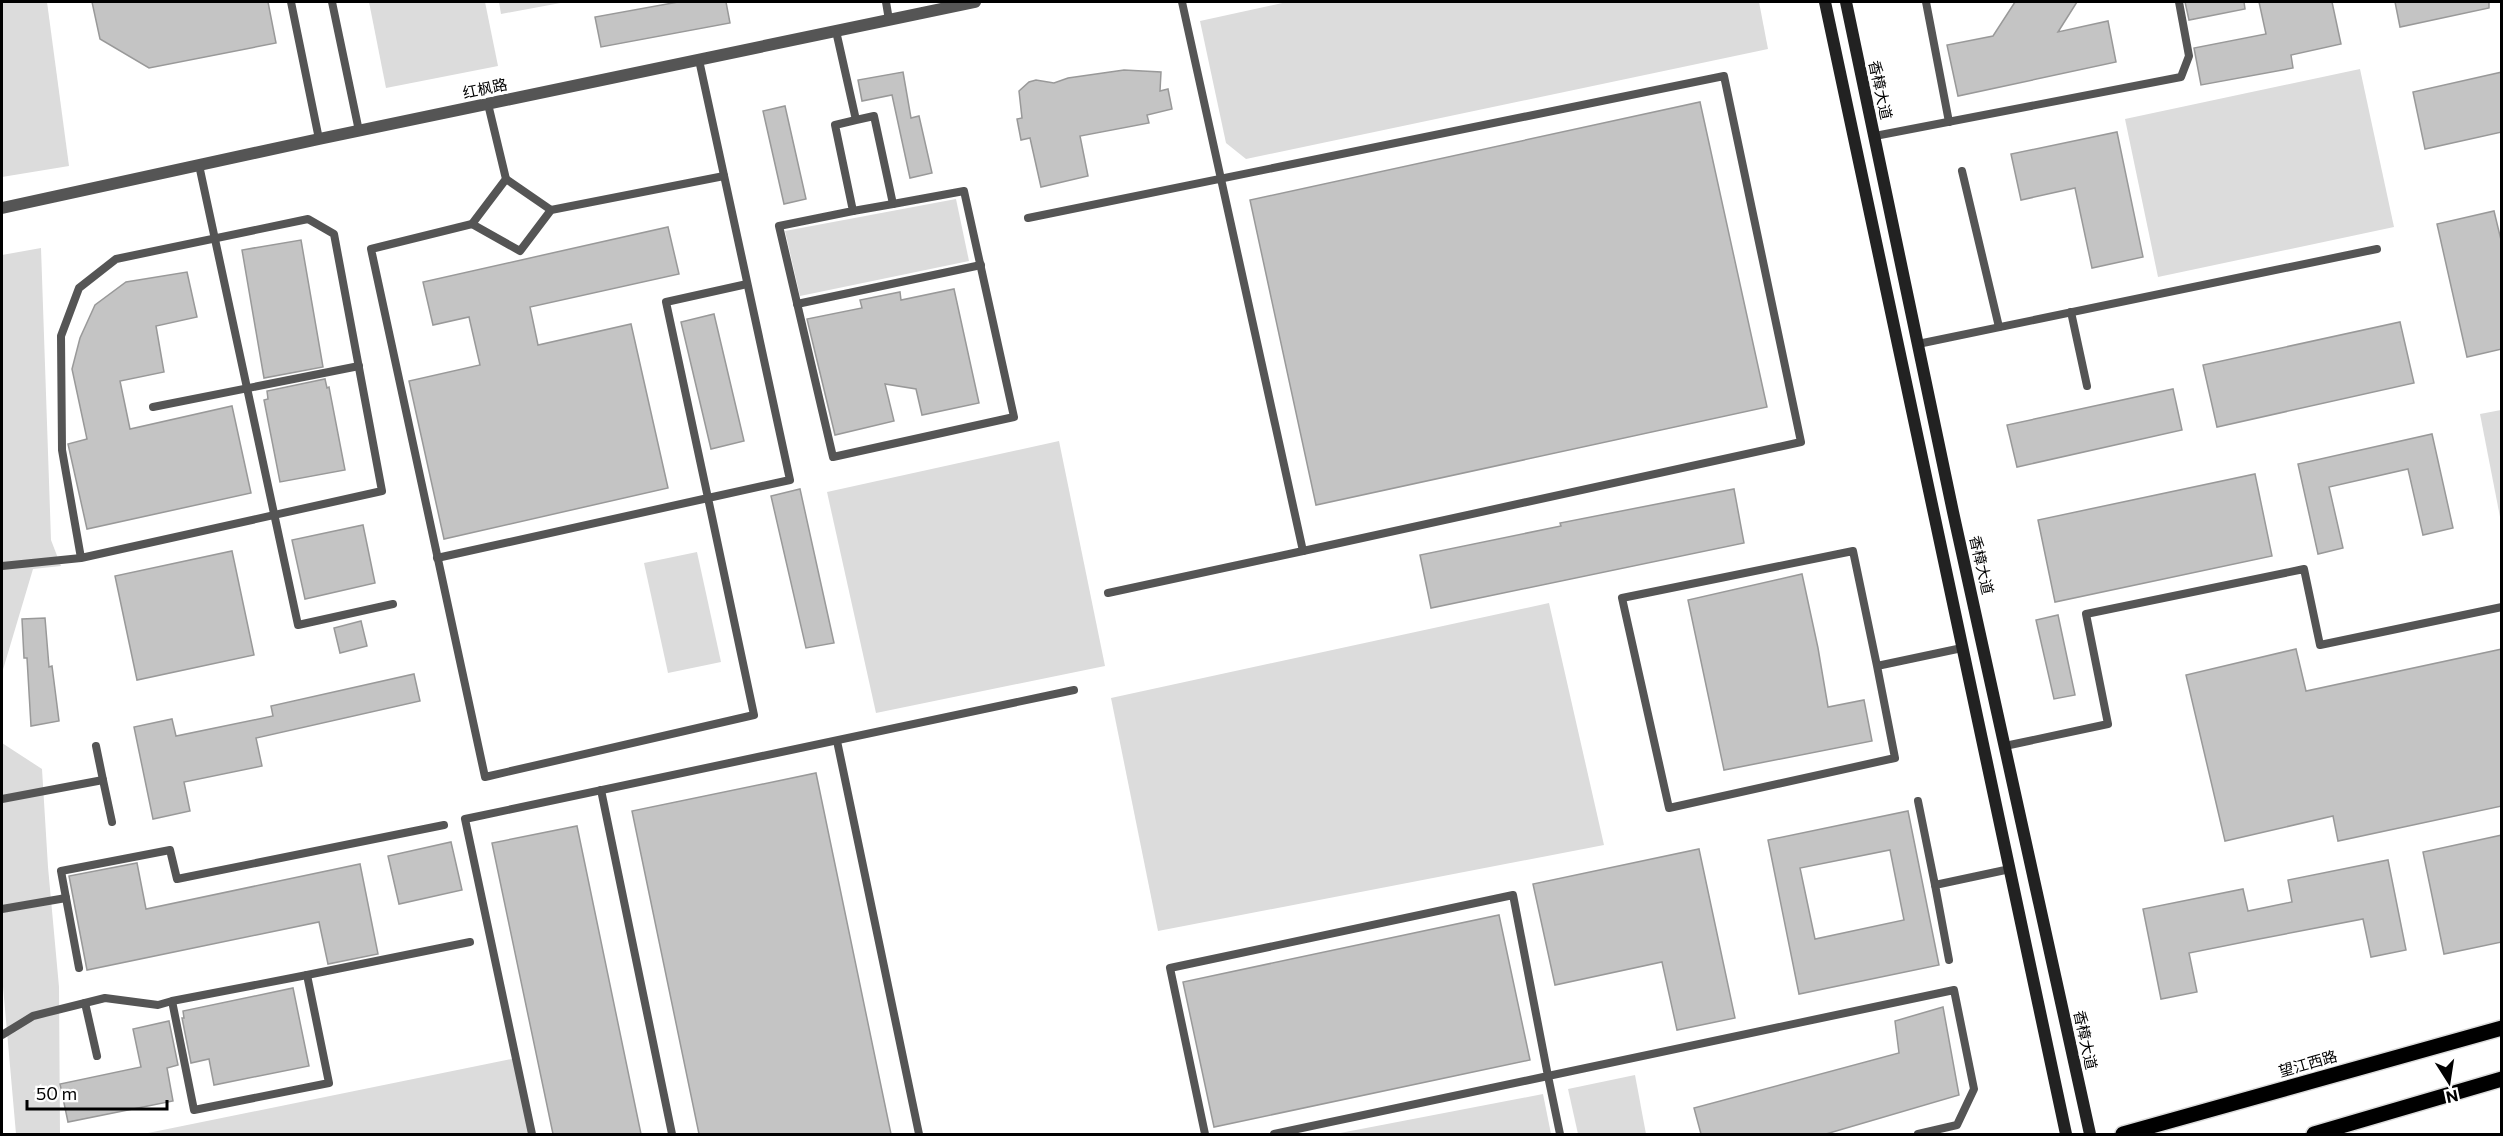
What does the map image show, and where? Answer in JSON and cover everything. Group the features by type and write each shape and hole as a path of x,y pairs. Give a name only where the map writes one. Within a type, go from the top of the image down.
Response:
{"main road":[{"path":"1825,2 2066,1134"},
{"name":"香樟大道","path":"1846,2 2090,1134"},
{"name":"望江西路","path":"2123,1134 2502,1028"},
{"path":"2314,1134 2502,1079"}],"street":[{"name":"红枫路","path":"2,208 359,130 975,2"}],"lane":[{"path":"291,2 319,139"},
{"path":"332,2 359,130"},
{"path":"886,2 890,20"},
{"path":"1182,2 1303,552"},
{"path":"1926,2 1949,122"},
{"path":"1875,136 2181,76 2189,56 2179,2"},
{"path":"836,31 856,120"},
{"path":"437,558 790,480 699,60"},
{"path":"1028,218 1724,76 1801,442 1108,593"},
{"path":"488,104 506,179 551,210"},
{"path":"853,211 835,124 874,116 893,204"},
{"path":"199,165 298,625 393,604"},
{"path":"1962,171 1999,327"},
{"path":"472,224 520,251 551,210 724,176"},
{"path":"506,179 472,224 371,249 485,777 754,715 666,302 747,284"},
{"path":"964,191 1014,417 833,458 779,226 853,211 964,191"},
{"path":"2,566 81,558 382,491 334,234 308,219 215,238 116,259 79,288 61,336 63,450 81,558"},
{"path":"1918,344 2377,249"},
{"path":"797,304 981,265"},
{"path":"2071,312 2087,386"},
{"path":"153,407 359,366"},
{"path":"1853,551 1877,666 1895,758 1669,808 1622,598 1853,551"},
{"path":"2005,746 2108,724 2086,614 2304,568 2320,645 2502,607"},
{"path":"1877,666 1962,648"},
{"path":"532,1134 465,819 1074,690"},
{"path":"837,741 919,1134"},
{"path":"96,746 112,822"},
{"path":"2,799 103,780"},
{"path":"601,790 672,1134"},
{"path":"1918,801 1949,960"},
{"path":"79,968 61,871 170,850 177,879 444,825"},
{"path":"1935,885 2010,869"},
{"path":"1205,1134 1170,968 1513,895 1560,1134"},
{"path":"2,909 66,898"},
{"path":"2,1035 33,1016 105,998 158,1005 470,942"},
{"path":"172,1001 194,1110 329,1083 307,975"},
{"path":"1274,1134 1289,1133 1954,990 1974,1089 1957,1125 1918,1134"},
{"path":"85,1003 97,1056"}],"shaded area":[{"path":"2,2 47,2 69,166 2,177"},
{"path":"369,2 485,2 498,66 386,88"},
{"path":"499,2 566,2 501,14"},
{"path":"1287,2 1759,2 1768,49 1246,159 1226,143 1200,21"},
{"path":"2360,69 2394,227 2158,277 2125,119"},
{"path":"956,199 969,261 800,296 785,231"},
{"path":"41,248 51,540 61,566 33,569 2,673 2,255"},
{"path":"2502,410 2501,522 2480,414"},
{"path":"1059,441 1105,666 876,713 827,492"},
{"path":"697,552 721,662 668,673 644,563"},
{"path":"1549,603 1604,845 1158,931 1111,698"},
{"path":"2,743 42,769 59,987 60,1134 16,1134 2,975"},
{"path":"516,1058 532,1134 143,1134"},
{"path":"1635,1075 1646,1134 1578,1134 1568,1089"},
{"path":"1543,1094 1551,1134 1335,1134"}],"building":[{"path":"92,2 268,2 276,43 149,68 100,39"},
{"path":"678,2 726,2 730,23 601,47 595,17"},
{"path":"2015,2 2077,2 2058,32 2108,21 2116,62 1958,96 1947,45 1993,36"},
{"path":"2185,2 2244,2 2245,9 2189,20"},
{"path":"2259,2 2332,2 2341,44 2291,55 2293,68 2201,85 2194,48 2266,34"},
{"path":"2395,2 2489,2 2489,8 2400,27"},
{"path":"1124,70 1161,72 1160,91 1168,89 1172,109 1147,115 1149,123 1080,136 1088,176 1041,187 1030,138 1021,140 1017,119 1022,118 1019,91 1029,82 1036,80 1054,83 1068,78"},
{"path":"903,72 911,118 919,116 932,173 910,178 892,95 862,101 858,80"},
{"path":"2502,72 2502,132 2425,149 2413,92"},
{"path":"1700,102 1767,407 1316,505 1250,200"},
{"path":"785,106 806,199 784,204 763,111"},
{"path":"2117,132 2143,257 2092,268 2075,188 2021,200 2011,154"},
{"path":"2494,211 2502,244 2502,349 2467,357 2437,224"},
{"path":"668,227 679,274 530,307 538,345 631,324 668,488 444,539 409,381 480,365 469,317 433,325 423,282"},
{"path":"301,240 323,367 264,378 242,250"},
{"path":"187,272 197,317 156,326 164,372 120,381 130,429 232,406 251,493 87,529 68,444 87,439 72,369 80,338 95,305 126,282"},
{"path":"954,289 979,403 922,415 916,389 885,384 894,421 835,435 807,319 862,308 860,300 900,292 901,300"},
{"path":"714,314 744,441 711,449 681,322"},
{"path":"2400,322 2414,383 2217,427 2203,365"},
{"path":"325,379 327,388 329,387 345,470 280,482 264,400 268,399 267,391"},
{"path":"2173,389 2182,430 2017,467 2007,425"},
{"path":"2432,434 2453,528 2423,535 2408,469 2329,487 2343,548 2318,554 2298,464"},
{"path":"2255,474 2272,556 2055,602 2038,520"},
{"path":"800,489 834,643 806,648 771,496"},
{"path":"1734,489 1744,543 1431,608 1420,555 1561,526 1560,523"},
{"path":"363,525 375,583 305,599 292,540"},
{"path":"232,551 254,655 137,680 115,576"},
{"path":"1802,574 1828,707 1864,700 1872,741 1724,770 1688,600"},
{"path":"2058,615 2075,695 2054,699 2036,620"},
{"path":"45,618 49,667 52,666 59,721 31,726 22,619"},
{"path":"361,621 367,646 340,653 334,628"},
{"path":"2296,649 2306,691 2502,649 2502,806 2338,841 2333,816 2225,841 2186,675"},
{"path":"414,674 420,701 256,738 262,766 184,782 190,811 153,819 134,727 172,719 176,736 273,716 271,706"},
{"path":"816,773 891,1134 699,1134 632,811"},
{"path":"1908,811 1939,965 1799,994 1768,840","holes":["1890,850 1904,920 1815,939 1800,868"]},
{"path":"577,826 641,1134 553,1134 492,843"},
{"path":"2502,835 2502,942 2444,954 2423,852"},
{"path":"451,842 462,890 399,904 388,856"},
{"path":"1699,849 1735,1018 1677,1030 1662,962 1555,985 1533,884"},
{"path":"2388,860 2406,950 2371,957 2363,919 2189,953 2197,992 2161,999 2143,909 2243,889 2248,911 2292,902 2288,880"},
{"path":"137,863 146,909 360,864 378,954 328,964 319,922 87,970 69,876"},
{"path":"1499,915 1530,1060 1214,1127 1183,982"},
{"path":"293,988 309,1066 214,1085 209,1059 191,1063 182,1018 184,1018 183,1011"},
{"path":"1943,1007 1959,1095 1826,1134 1701,1134 1694,1108 1899,1053 1895,1021"},
{"path":"169,1021 178,1065 167,1068 173,1101 68,1122 60,1084 141,1067 133,1029"}]}
